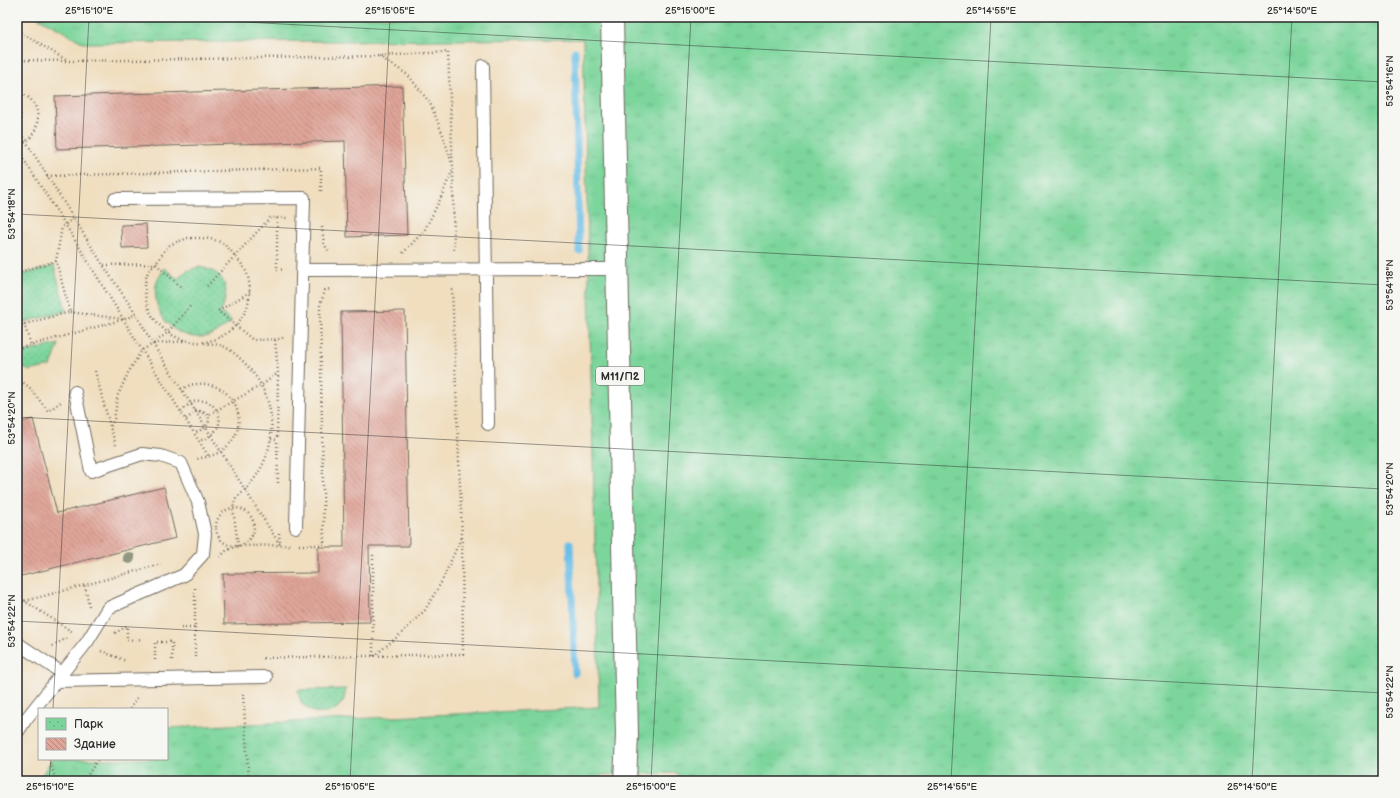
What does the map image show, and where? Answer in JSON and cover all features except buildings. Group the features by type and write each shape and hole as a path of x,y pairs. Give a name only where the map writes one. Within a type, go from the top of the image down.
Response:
{"highway":[{"name":"М11/П2","path":"612,17 627,735 625,781"},
{"name":"М11/П2","path":"627,735 632,781"}],"lane":[{"path":"483,66 488,424"},
{"path":"115,199 304,198 296,527"},
{"path":"303,270 486,271 618,269"},
{"path":"17,733 59,677 91,645 108,608 184,575 203,554 205,534 198,502 181,463 161,456 142,454 91,471 75,392"},
{"path":"17,643 59,677 266,676"}],"path":[{"path":"17,30 67,61"},
{"path":"17,60 67,61 379,56 448,52 453,169 452,285 462,536 463,654 257,658"},
{"path":"379,56 408,76 430,103 453,169 439,202 424,231 401,255"},
{"path":"17,92 29,98 35,106 38,116 37,126 33,135 27,142 17,148 209,456"},
{"path":"17,107 21,114 17,126 280,545"},
{"path":"207,286 270,218 304,217"},
{"path":"70,312 56,261 62,227 74,218"},
{"path":"277,218 277,270 287,269"},
{"path":"185,341 167,333 156,323 149,312 145,298 145,285 148,271 156,264 169,246 187,238 206,238 224,245 235,256 247,273 250,292 246,310 236,326 220,337 202,342"},
{"path":"17,273 56,261"},
{"path":"103,265 156,264 185,291"},
{"path":"217,561 227,550 238,546 248,542 253,536 255,529 254,522 250,515 244,510 233,508 223,512 218,518 216,525 220,540 226,545 234,547 238,546 280,545 324,545 320,306 325,290 337,287"},
{"path":"250,292 218,311 253,340 275,340 287,336"},
{"path":"110,427 114,420 118,395 142,350 153,344 167,333 192,304"},
{"path":"17,326 70,312 125,319"},
{"path":"17,349 125,319 136,314"},
{"path":"24,324 31,345"},
{"path":"275,340 278,373 277,440"},
{"path":"153,344 185,341 202,342 224,347 246,363 262,385 270,411 272,425 271,438 262,467 246,491 235,499 233,508 238,546"},
{"path":"95,371 117,448"},
{"path":"208,415 262,385 278,373"},
{"path":"17,378 29,387 48,411"},
{"path":"181,389 194,384 209,384 223,390 233,400 238,414 238,428 231,442 221,451 209,456 181,463"},
{"path":"182,412 190,403 197,401 204,401 217,409 219,423 216,430 211,435 200,441"},
{"path":"186,419 195,411 202,410 208,415 210,421 206,427 195,433"},
{"path":"373,656 402,633 425,610 442,580 462,536"},
{"path":"373,554 373,656"},
{"path":"25,601 85,584"},
{"path":"187,659 195,659 195,585"},
{"path":"17,596 91,645 124,661 132,660"},
{"path":"91,645 127,626 127,640 143,639"},
{"path":"181,628 195,628"},
{"path":"155,660 155,642 172,642 172,660"},
{"path":"147,660 161,660"},
{"path":"166,660 180,660"},
{"path":"242,677 249,781"},
{"path":"49,760 56,781"},
{"path":"84,781 97,760"}],"green space":[{"path":"37,17 1383,17 1383,781 681,781 677,773 600,775 600,781 38,781 51,760 168,760 168,728 599,707 583,39 84,43"},
{"path":"54,266 66,311 17,324 17,276"},
{"path":"199,267 215,272 224,282 224,304 220,312 232,321 215,333 203,337 192,337 182,334 174,329 161,315 157,306 156,285 164,268 178,279 187,271"},
{"path":"59,344 51,366 29,371 17,361 17,354"},
{"path":"346,689 344,699 341,704 332,711 326,713 316,712 302,704 298,690"}],"waterway":[{"path":"575,51 579,251"},
{"path":"570,543 575,673"}]}
